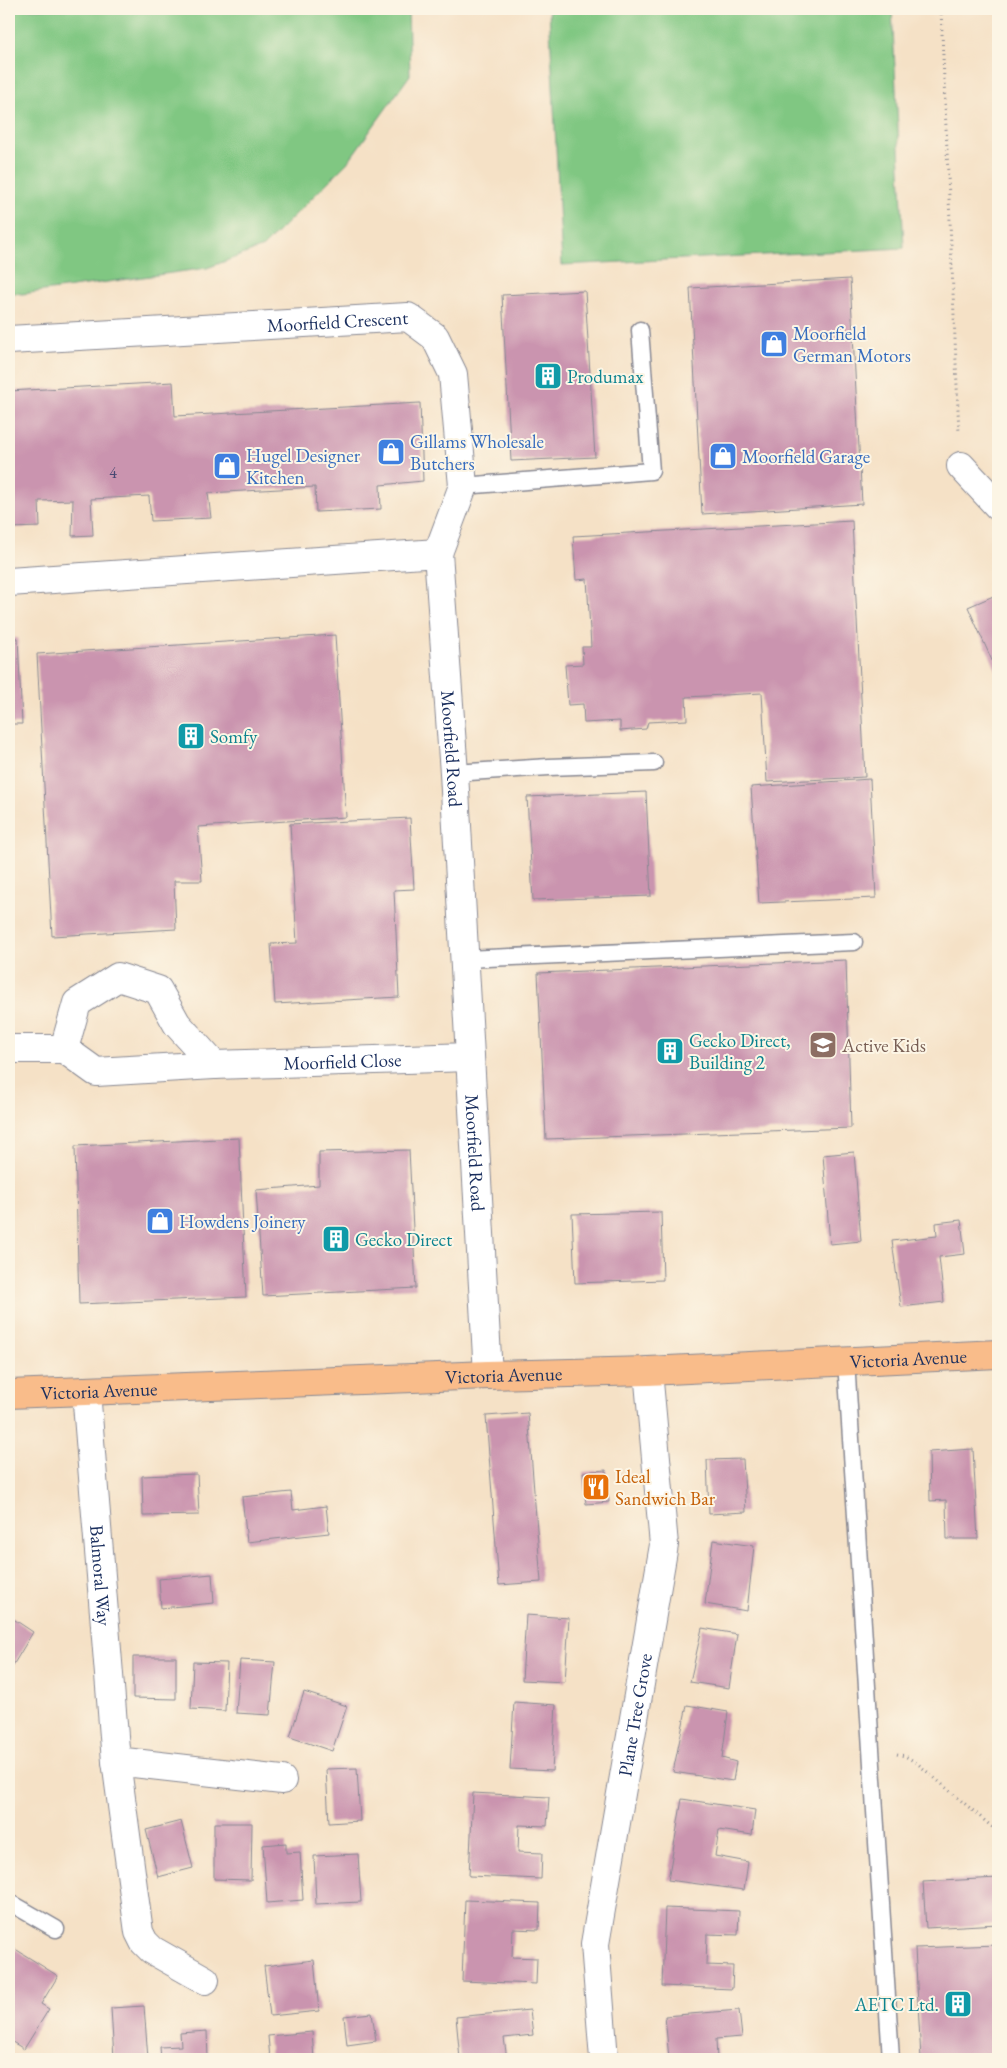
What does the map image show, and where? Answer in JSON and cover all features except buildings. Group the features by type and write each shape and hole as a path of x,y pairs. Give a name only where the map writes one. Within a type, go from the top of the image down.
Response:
{"highway":[{"name":"Victoria Avenue","path":"9,1394 488,1375 648,1371 998,1354"}],"street":[{"name":"Moorfield Crescent","path":"9,340 408,317 434,337 453,374 464,486 438,553"},
{"path":"961,466 998,506"},
{"path":"9,582 438,553"},
{"name":"Moorfield Road","path":"438,553 454,773 488,1375"},
{"path":"9,1049 64,1049 77,1003 118,977 158,990 177,1024 214,1065"},
{"name":"Moorfield Close","path":"64,1049 96,1072 214,1065 470,1057"},
{"name":"Plane Tree Grove","path":"604,2059 595,1944 664,1545 648,1371"},
{"name":"Balmoral Way","path":"86,1391 116,1761 139,1932 144,1942 152,1950 205,1980"},
{"path":"116,1761 282,1780"}],"lane":[{"path":"464,486 651,471 640,330"},
{"path":"454,773 654,763"},
{"path":"465,959 854,942"},
{"path":"846,1361 891,2059"},
{"path":"9,1902 56,1929"}],"path":[{"path":"941,9 961,466"},
{"path":"871,1756 892,1754 905,1756 917,1763 998,1832"}],"green space":[{"path":"9,9 408,9 410,75 347,163 263,247 207,268 22,294 9,292"},
{"path":"549,9 892,9 904,248 562,265"}],"place":[{"name":"Moorfield German Motors","path":"774,344"},
{"name":"Produmax","path":"548,376"},
{"name":"Gillams Wholesale Butchers","path":"391,452"},
{"name":"Moorfield Garage","path":"723,456"},
{"name":"Hugel Designer Kitchen","path":"227,466"},
{"name":"Somfy","path":"191,736"},
{"name":"Active Kids","path":"823,1045"},
{"name":"Gecko Direct, Building 2","path":"670,1051"},
{"name":"Howdens Joinery","path":"160,1221"},
{"name":"Gecko Direct","path":"336,1239"},
{"name":"Ideal Sandwich Bar","path":"596,1487"},
{"name":"AETC Ltd.","path":"958,2004"}]}
